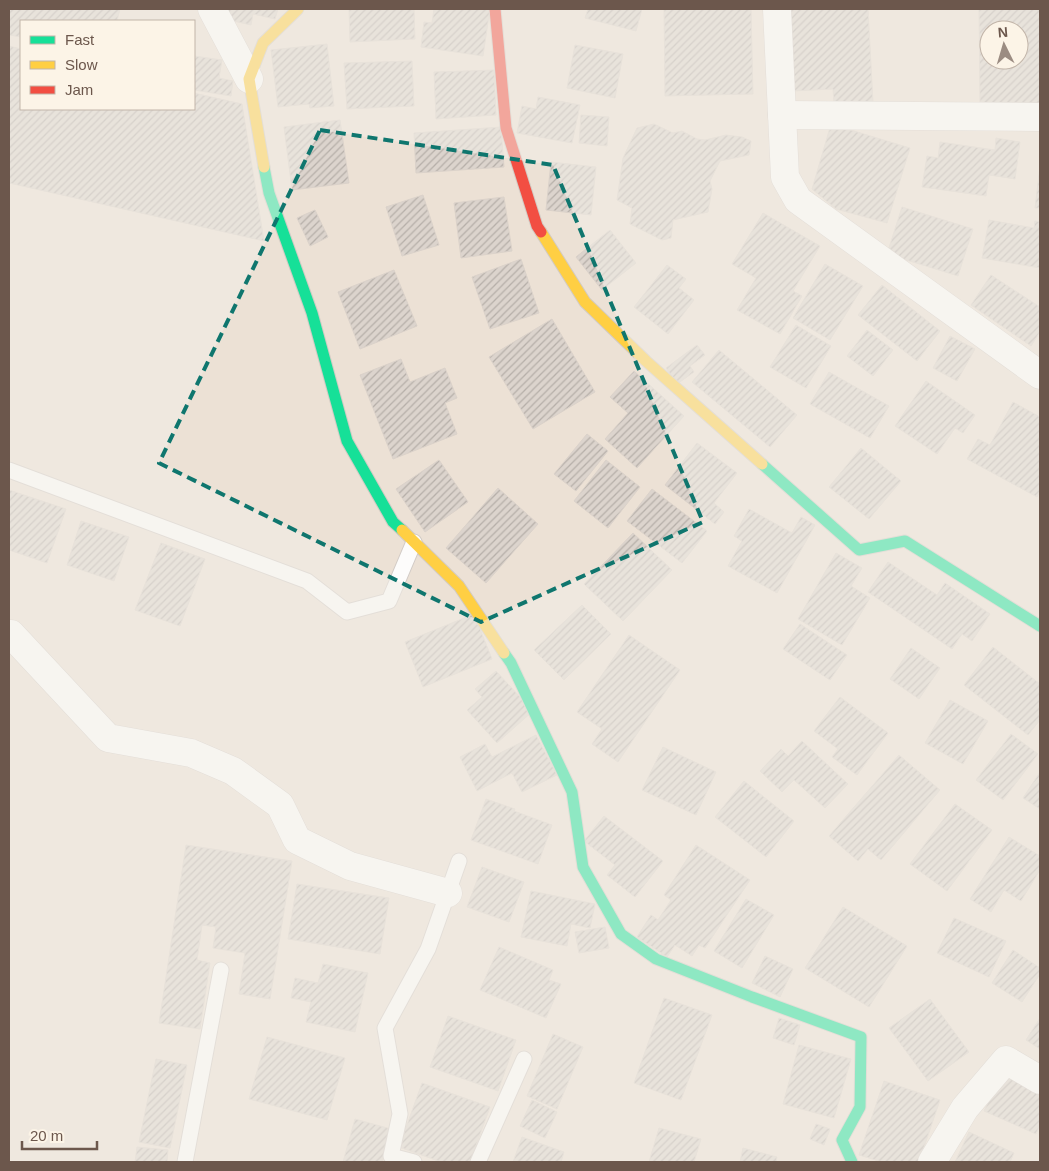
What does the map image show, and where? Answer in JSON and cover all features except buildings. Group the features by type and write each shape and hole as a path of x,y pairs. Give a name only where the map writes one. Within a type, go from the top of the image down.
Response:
{"street":[{"path":"212,9 249,79 269,193 312,313 347,441 394,522 459,586 511,663 572,792 584,867 621,934 656,959 861,1037 860,1107 842,1140 852,1162"},
{"path":"249,79 263,43 298,9"},
{"path":"495,9 506,128 537,226 585,302 646,361 859,550 905,541 1040,626"},
{"path":"777,9 785,176 798,200 1040,375"},
{"path":"782,115 1040,117"},
{"path":"9,634 108,738 192,753 234,771 280,805 296,840 350,866 448,893"},
{"path":"932,1162 966,1108 1006,1060 1040,1080"}],"lane":[{"path":"9,470 307,581 347,612 389,601 414,542"},
{"path":"414,1162 391,1156 400,1114 384,1028 428,948 459,861"},
{"path":"186,1162 221,970"},
{"path":"478,1162 524,1059"}],"highlighted area":[{"path":"320,130 553,165 703,522 481,622 159,463"}],"shaded area":[{"path":"9,9 1040,9 1040,1162 9,1162"}],"traffic: fast":[{"path":"264,167 269,193 312,313 347,441 393,522 402,530"},
{"path":"762,464 859,550 905,541 1040,626"},
{"path":"504,653 511,663 572,792 583,867 621,934 656,959 861,1037 860,1107 842,1140 852,1162"}],"traffic: slow":[{"path":"264,167 249,79 263,43 298,9"},
{"path":"541,232 585,302 646,361 762,464"},
{"path":"402,530 459,586 504,653"}],"traffic: jam":[{"path":"495,9 506,128 537,226 541,232"}]}
